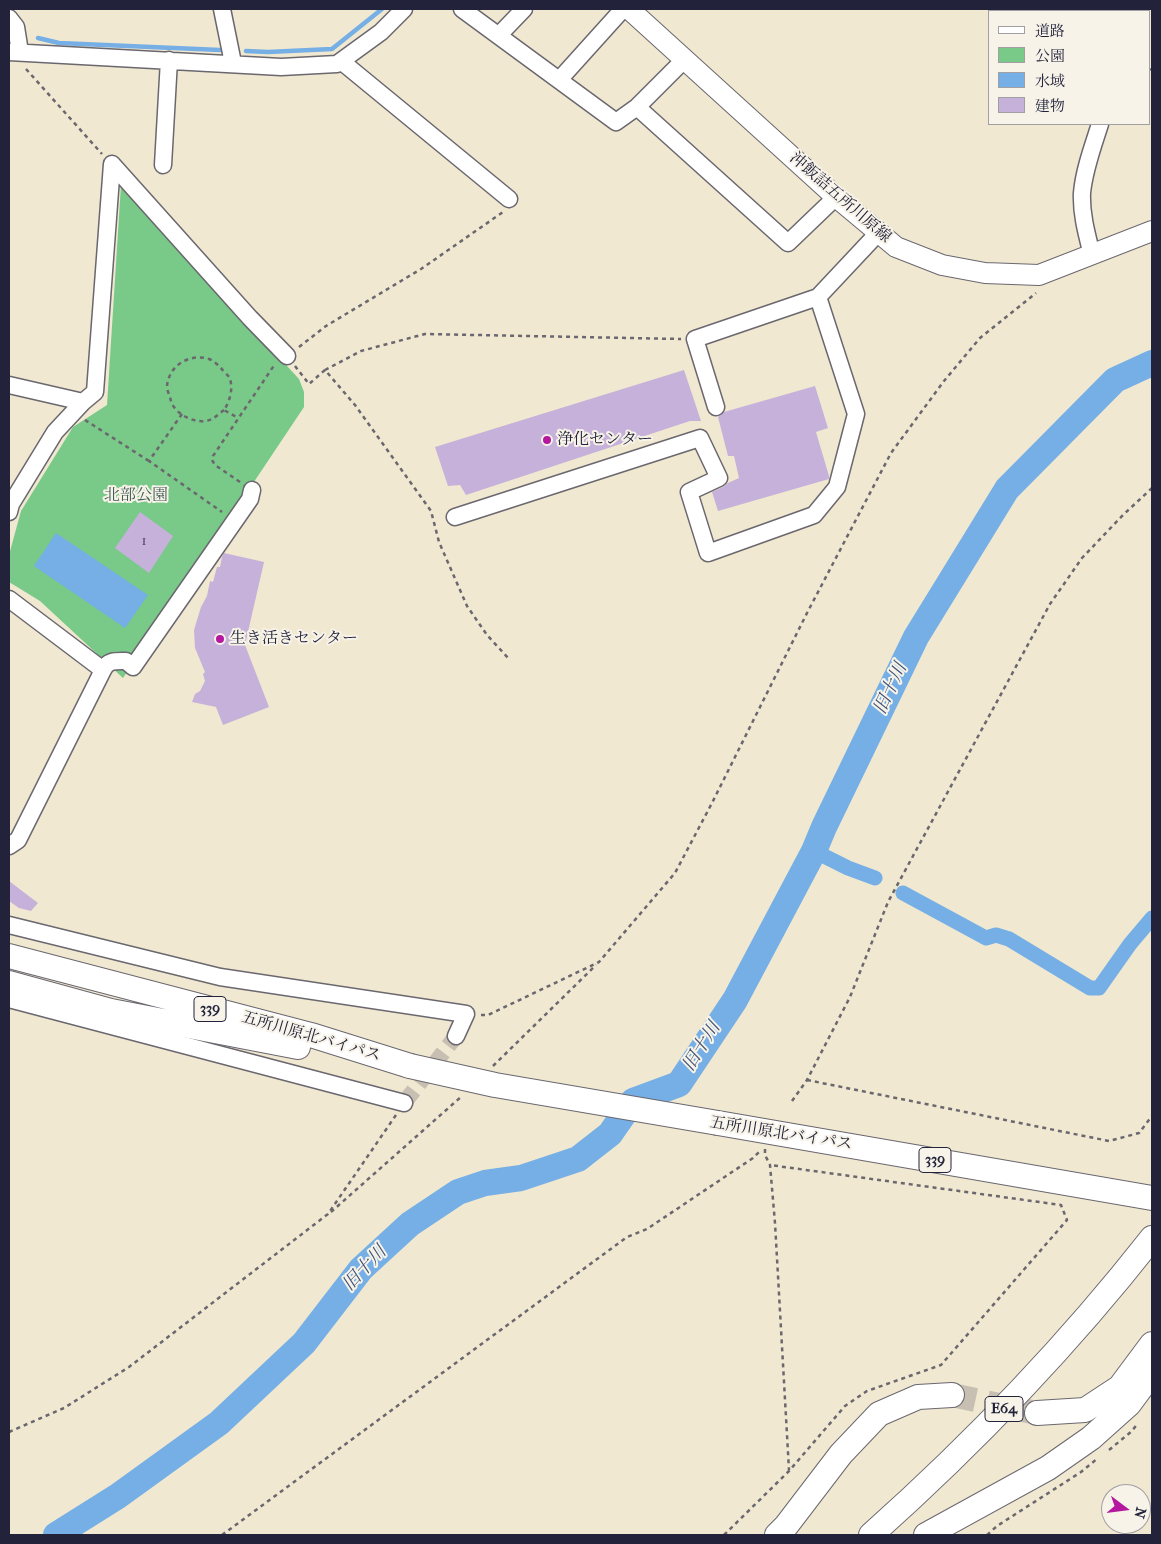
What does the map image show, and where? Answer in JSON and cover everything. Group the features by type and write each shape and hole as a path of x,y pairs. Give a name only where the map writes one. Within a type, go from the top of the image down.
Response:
{"highway":[{"name":"五所川原北バイパス","path":"9,956 311,1036 410,1066"},
{"name":"五所川原北バイパス","path":"9,983 111,1011 330,1053 410,1066 494,1084 1152,1198"},
{"name":"E64","path":"871,1535 917,1494 997,1415 1066,1341 1126,1272 1152,1238"},
{"path":"1037,1413 1085,1410 1120,1387 1152,1344"},
{"path":"926,1535 1048,1468 1091,1438 1129,1404 1152,1373"},
{"path":"777,1535 841,1454 880,1414 918,1397 952,1395"}],"main road":[{"name":"沖飯詰五所川原線","path":"630,9 836,198 896,247 942,265 985,274 1039,275 1152,231"}],"street":[{"path":"222,9 233,63"},
{"path":"9,18 16,27 15,52 281,67 337,64 381,32 404,9"},
{"path":"462,9 616,122 637,107 685,59"},
{"path":"499,35 524,9"},
{"path":"560,80 623,9"},
{"path":"163,165 169,60"},
{"path":"341,62 509,199"},
{"path":"637,107 788,242 836,198"},
{"path":"1092,255 1084,220 1082,193 1100,125"},
{"path":"112,164 250,318 286,355"},
{"path":"9,512 11,504 54,432 96,392 112,164"},
{"path":"716,407 695,339 818,298 879,232"},
{"path":"455,517 700,438 719,478 689,492 708,552 814,515 837,487 856,414 818,298"},
{"path":"9,385 78,408"},
{"path":"9,846 18,840 106,664 112,661 126,661 133,667 250,499 252,490"},
{"path":"9,599 103,670"},
{"path":"9,925 220,977 466,1014 456,1036"},
{"path":"9,999 404,1103"}],"path":[{"path":"15,52 20,63 112,164"},
{"path":"252,490 214,464 212,456 278,359 326,326 421,269 502,213 509,199"},
{"path":"466,1014 488,1015 599,962 675,873 891,453 944,381 980,338 1039,291 1039,275"},
{"path":"286,355 309,384 326,370 361,351 425,334 695,339"},
{"path":"192,358 210,359 219,366 228,377 231,385 230,396 224,410 210,420 201,421 185,418 173,407 167,386 172,372 183,360 192,358"},
{"path":"326,370 355,405 431,511 439,542 467,606 487,635 508,659"},
{"path":"78,408 149,461 235,521"},
{"path":"224,410 238,418"},
{"path":"149,461 182,414"},
{"path":"792,1101 807,1080 850,997 888,902 1050,604 1082,558 1123,514 1152,488"},
{"path":"807,1080 1109,1141 1139,1133 1152,1116"},
{"path":"9,1432 64,1408 129,1366 328,1214 404,1103"},
{"path":"222,1535 627,1236 647,1229 754,1158 765,1145 765,1155 770,1165 775,1223 789,1471"},
{"path":"724,1535 789,1471 846,1406 867,1391 940,1365 1067,1220 1061,1205 770,1165"}],"green space":[{"name":"北部公園","path":"121,185 299,379 304,392 304,407 123,678 40,601 9,582 9,555 21,511 73,427 107,405"}],"water":[{"path":"56,533 148,595 125,628 34,566"}],"building":[{"path":"684,370 701,421 690,421 466,495 460,485 448,486 435,447"},
{"path":"815,386 828,428 816,432 829,479 718,511 712,492 739,478 734,456 728,456 718,417 724,412"},
{"path":"140,512 173,536 149,573 115,548"},
{"name":"生き活きセンター","path":"224,553 264,562 245,645 269,707 223,725 216,707 192,702 195,694 200,691 205,681 203,674 205,672 195,648 194,630 201,607 207,596 210,581 213,582 217,567 220,567"},
{"path":"9,881 38,903 31,911 19,908 9,901"}],"waterway":[{"path":"246,51 268,52 332,49 382,9"},
{"path":"38,38 59,43 220,50"},
{"name":"旧十川","path":"56,1535 118,1496 219,1423 304,1343 361,1269 410,1224 458,1192 485,1183 521,1178 578,1159 610,1134 633,1101 679,1084 735,1000 814,851 916,637 1007,489 1115,380 1152,363"},
{"path":"814,851 848,868 875,878"},
{"path":"903,893 986,938 996,935 1009,939 1090,988 1099,988 1130,944 1152,918"}],"tunnel":[{"path":"404,1103 456,1036"},
{"path":"952,1395 1037,1413"}],"place":[{"name":"浄化センター","path":"547,440"},
{"name":"生き活きセンター","path":"220,639"}]}
